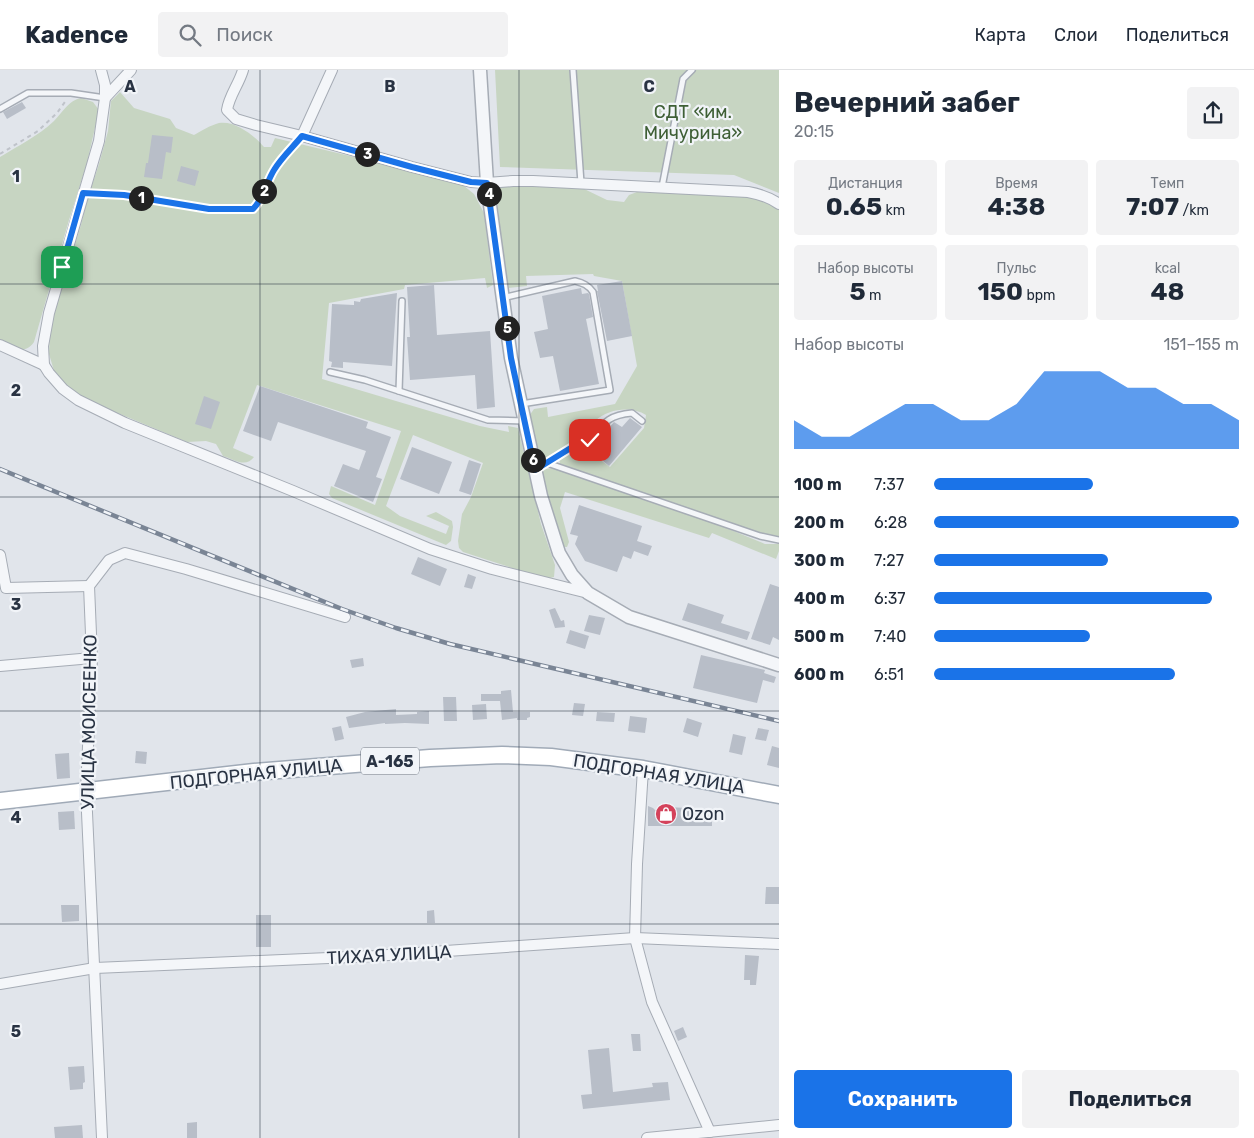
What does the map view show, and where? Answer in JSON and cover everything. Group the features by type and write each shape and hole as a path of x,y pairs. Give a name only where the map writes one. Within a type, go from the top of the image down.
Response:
{"main road":[{"name":"ПОДГОРНАЯ УЛИЦА","path":"0,801 254,772 430,758 502,755 552,757 643,769 779,795"}],"street":[{"path":"101,70 105,98 99,141 49,313 43,346 44,365 63,389 78,400 125,423 275,483 430,549 492,569 588,593 629,617 779,665"},
{"path":"105,98 132,70"},
{"path":"243,70 227,110 236,119 471,182 581,183 748,192 761,194 779,204"},
{"path":"302,136 332,70"},
{"path":"480,70 487,183 502,298 520,404 541,496 559,553 572,575 588,593"},
{"path":"0,345 44,365"},
{"path":"0,555 6,588 89,586 109,560 125,553 186,569 345,617"},
{"name":"УЛИЦА МОИСЕЕНКО","path":"89,586 92,658 86,791 102,1138"},
{"path":"0,666 92,658"},
{"path":"643,769 637,864 635,938 652,1002 710,1132"},
{"name":"ТИХАЯ УЛИЦА","path":"0,984 95,968 374,956 635,938 779,944"},
{"path":"647,1138 710,1132 724,1134 779,1125"}],"lane":[{"path":"573,70 581,183"},
{"path":"662,186 683,79 692,70"},
{"path":"0,109 28,93 71,93 105,98"},
{"path":"502,298 575,281 584,283 590,288 593,292 610,390 520,404"},
{"path":"399,391 402,301"},
{"path":"330,372 365,380 488,420 524,421"},
{"path":"535,470 582,441 590,440 608,419 632,413 642,421"},
{"path":"547,463 760,536 779,540"}],"path":[{"path":"0,154 38,131 57,113 71,93"},
{"path":"83,193 124,195 209,209 253,209 260,202 275,168 302,136"}],"green space":[{"name":"СДТ «им. Мичурина»","path":"495,70 779,70 779,193 734,175 500,167"},
{"path":"120,92 134,108 170,119 176,128 194,135 219,123 232,124 250,134 264,147 271,147 275,138 446,179 463,185 474,194 484,213 493,285 487,288 485,278 405,285 404,289 329,303 322,379 480,426 509,432 508,426 518,428 541,524 555,565 554,577 546,579 463,552 459,548 458,541 462,514 471,497 483,463 413,435 386,506 400,516 446,534 449,526 426,516 436,512 452,521 451,541 446,545 332,498 329,494 331,486 375,505 401,431 257,385 233,448 254,457 244,463 223,456 216,444 206,441 187,442 84,399 66,386 55,374 49,354 50,327 108,131 111,101"},
{"path":"81,98 93,102 99,110 87,163 34,342 26,349 14,348 0,341 0,157 41,131 54,121 69,104"},
{"path":"503,183 578,186 607,200 624,202 629,195 637,192 681,191 760,196 779,208 779,537 760,533 560,464 559,458 576,447 582,446 610,467 644,428 646,415 634,410 620,410 607,413 595,421 574,445 543,461 539,457 529,416 534,409 547,407 548,417 615,404 637,366 622,281 594,276 593,274 526,276 527,286 507,288 496,189"},
{"path":"553,468 714,523 765,544 779,544 776,559 712,533 709,538 565,492 560,508 569,542 567,547 564,547 542,481 544,469"}],"building":[{"path":"22,102 26,108 7,119 3,112"},
{"path":"152,135 173,137 171,153 166,152 162,179 144,177"},
{"path":"181,166 199,171 195,186 177,181"},
{"path":"622,281 632,336 607,341 597,285"},
{"path":"434,285 437,335 490,331 495,407 477,409 475,375 410,380 407,337 410,337 407,287"},
{"path":"581,288 582,294 589,294 593,317 586,319 599,384 560,391 553,356 540,358 534,332 548,329 542,296"},
{"path":"397,293 392,366 343,362 343,368 331,367 332,362 329,361 332,304 354,305 354,301 360,302 361,299"},
{"path":"260,386 368,422 366,428 391,437 376,477 382,479 373,502 334,486 343,464 359,470 366,451 278,422 271,441 243,431"},
{"path":"204,396 220,402 211,429 195,424"},
{"path":"630,418 642,427 609,466 590,450 614,422 622,427"},
{"path":"412,447 452,462 439,494 400,479"},
{"path":"469,460 481,464 471,495 459,491"},
{"path":"579,505 642,526 637,541 652,546 648,556 634,551 631,559 623,556 617,572 585,561 575,544 578,536 570,534"},
{"path":"418,557 447,569 440,586 411,574"},
{"path":"468,574 476,577 472,589 464,587"},
{"path":"770,584 779,587 779,640 773,637 770,645 751,639"},
{"path":"688,603 724,615 721,623 750,632 747,640 682,620"},
{"path":"555,608 561,621 564,620 565,627 555,628 549,610"},
{"path":"589,615 605,618 600,635 584,631"},
{"path":"570,630 589,636 585,649 566,643"},
{"path":"701,655 765,670 764,673 776,677 774,683 763,680 757,703 693,688"},
{"path":"363,658 364,666 352,668 350,660"},
{"path":"511,690 513,712 530,712 530,717 527,720 517,720 517,718 502,720 500,701 481,701 481,694 501,694 501,691"},
{"path":"443,697 456,697 457,721 444,721"},
{"path":"574,703 585,704 583,716 572,715"},
{"path":"486,704 487,719 473,720 472,705"},
{"path":"396,709 396,715 417,714 417,712 429,711 429,724 385,723 349,728 346,717 365,712"},
{"path":"597,712 615,713 614,722 596,721"},
{"path":"630,716 647,718 645,733 628,731"},
{"path":"687,718 702,723 698,737 683,732"},
{"path":"341,726 344,739 335,741 332,728"},
{"path":"758,728 769,730 766,741 755,739"},
{"path":"733,734 746,737 742,755 729,752"},
{"path":"772,746 779,748 779,768 767,765"},
{"path":"136,751 147,752 146,764 135,763"},
{"path":"69,753 70,778 57,779 55,754"},
{"path":"648,806 655,810 667,807 687,808 693,812 705,812 712,819 712,826 648,826"},
{"path":"74,811 75,829 59,830 58,812"},
{"path":"766,887 779,887 779,904 765,904"},
{"path":"61,905 79,905 79,921 62,922"},
{"path":"434,910 435,923 427,923 427,911"},
{"path":"256,915 271,915 271,947 256,947"},
{"path":"745,955 759,956 756,985 750,985 750,980 744,980"},
{"path":"683,1027 687,1037 678,1041 674,1031"},
{"path":"631,1034 640,1034 641,1051 633,1051"},
{"path":"609,1048 613,1092 653,1087 652,1083 668,1082 670,1100 583,1109 581,1095 592,1094 588,1050"},
{"path":"84,1066 85,1082 83,1083 83,1089 70,1090 68,1067"},
{"path":"197,1122 197,1138 187,1138 187,1123"},
{"path":"82,1125 83,1138 55,1138 54,1127"}],"railway":[{"path":"0,469 342,609 396,628 450,644 779,721"}],"place":[{"name":"Ozon","path":"666,814"}],"route":[{"path":"62,267 83,193 124,195 209,209 253,209 260,202 275,168 302,136 471,182 487,183 511,358 535,470 582,441 590,440"}]}
